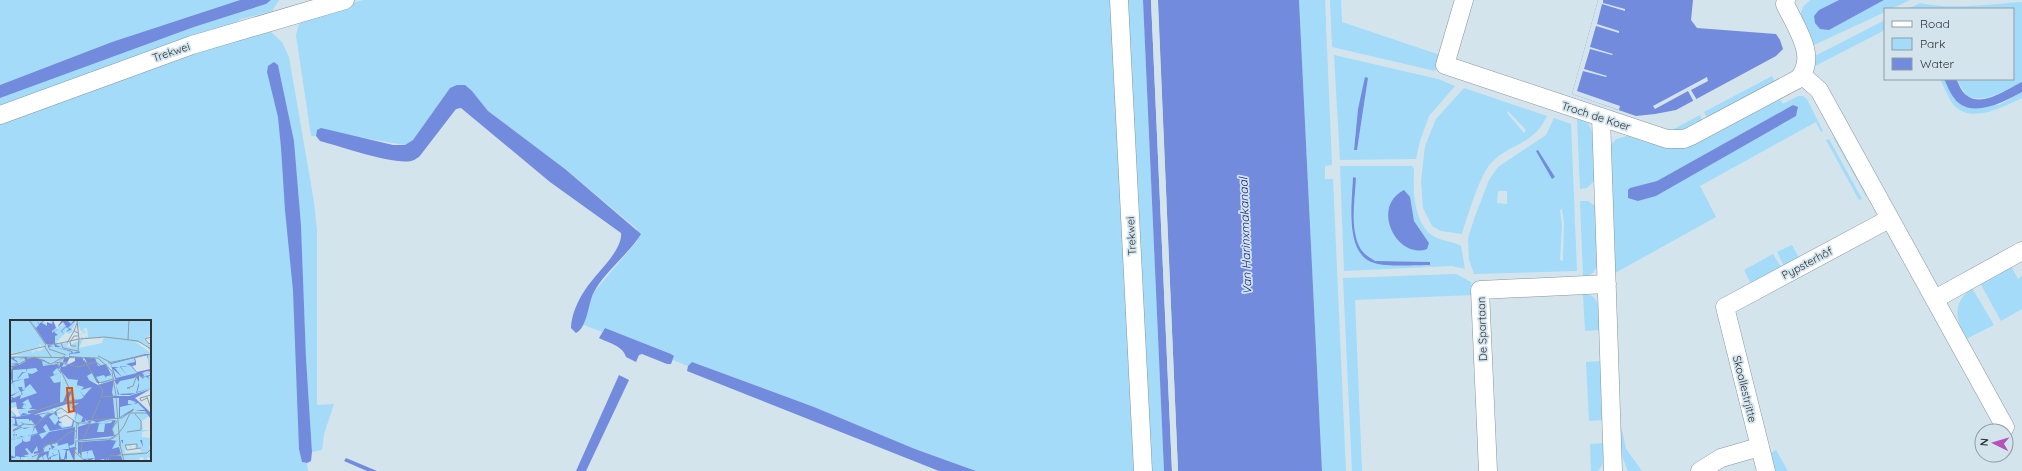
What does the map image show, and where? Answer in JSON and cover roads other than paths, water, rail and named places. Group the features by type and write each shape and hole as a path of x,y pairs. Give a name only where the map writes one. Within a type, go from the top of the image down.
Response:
{"street":[{"name":"Trekwei","path":"0,114 192,45 345,0"},
{"name":"Trekwei","path":"1119,0 1143,471"},
{"name":"Troch de Koer","path":"1464,0 1445,65 1667,139 1684,139 1793,82 1802,75"},
{"path":"1788,1 1805,47 1806,62 1802,75 1819,90 2003,423"},
{"path":"1601,117 1613,471"},
{"name":"Pypsterhôf","path":"1725,307 1889,219"},
{"path":"1935,299 2022,250"},
{"name":"De Spartaan","path":"1488,471 1480,290 1607,284"},
{"name":"Skoallestrjitte","path":"1725,307 1766,471"},
{"path":"1700,471 1721,458 1759,447"}],"water":[{"path":"240,0 271,0 266,4 194,27 0,98 0,85 112,42"},
{"path":"1143,0 1151,0 1172,471 1164,471"},
{"name":"Van Harinxmakanaal","path":"1158,0 1299,0 1322,471 1178,471"},
{"path":"1598,0 1693,0 1691,20 1697,28 1776,34 1783,49 1776,56 1676,110 1636,116 1572,94"},
{"path":"1839,0 1884,0 1829,30 1820,29 1815,23 1814,16 1819,10"},
{"path":"274,62 278,65 294,141 301,225 306,358 312,452 311,461 307,463 302,462 299,449 293,291 281,148 278,117 267,72 268,66"},
{"path":"1365,77 1368,78 1357,150 1354,150 1358,109"},
{"path":"1944,80 1956,80 1966,95 1979,99 2002,93 2022,82 2022,92 1987,107 1969,108 1954,98"},
{"path":"457,85 465,85 472,91 488,111 565,169 641,234 636,242 597,286 591,299 583,326 576,333 571,328 572,318 577,303 589,284 613,255 620,240 621,233 550,182 461,108 456,109 419,157 412,161 380,158 320,141 316,136 317,130 321,128 393,145 405,145 413,140 450,88"},
{"path":"1793,105 1798,107 1796,116 1656,196 1638,201 1628,198 1628,190 1630,188 1657,181"},
{"path":"1538,150 1555,177 1552,179 1536,151"},
{"path":"1353,177 1356,178 1354,212 1355,230 1356,238 1362,251 1375,261 1430,262 1430,265 1386,265 1374,263 1364,258 1358,249 1352,226 1351,213"},
{"path":"1404,190 1410,197 1414,221 1429,243 1427,249 1416,250 1406,247 1398,240 1392,230 1388,219 1389,208 1394,198"},
{"path":"605,328 671,354 674,356 671,364 667,364 642,354 639,355 636,362 626,357 619,347 599,338"},
{"path":"692,362 814,407 915,449 976,471 939,471 687,371 688,366"},
{"path":"619,375 629,380 586,471 576,471"},
{"path":"346,458 377,471 367,471 344,461"}]}
